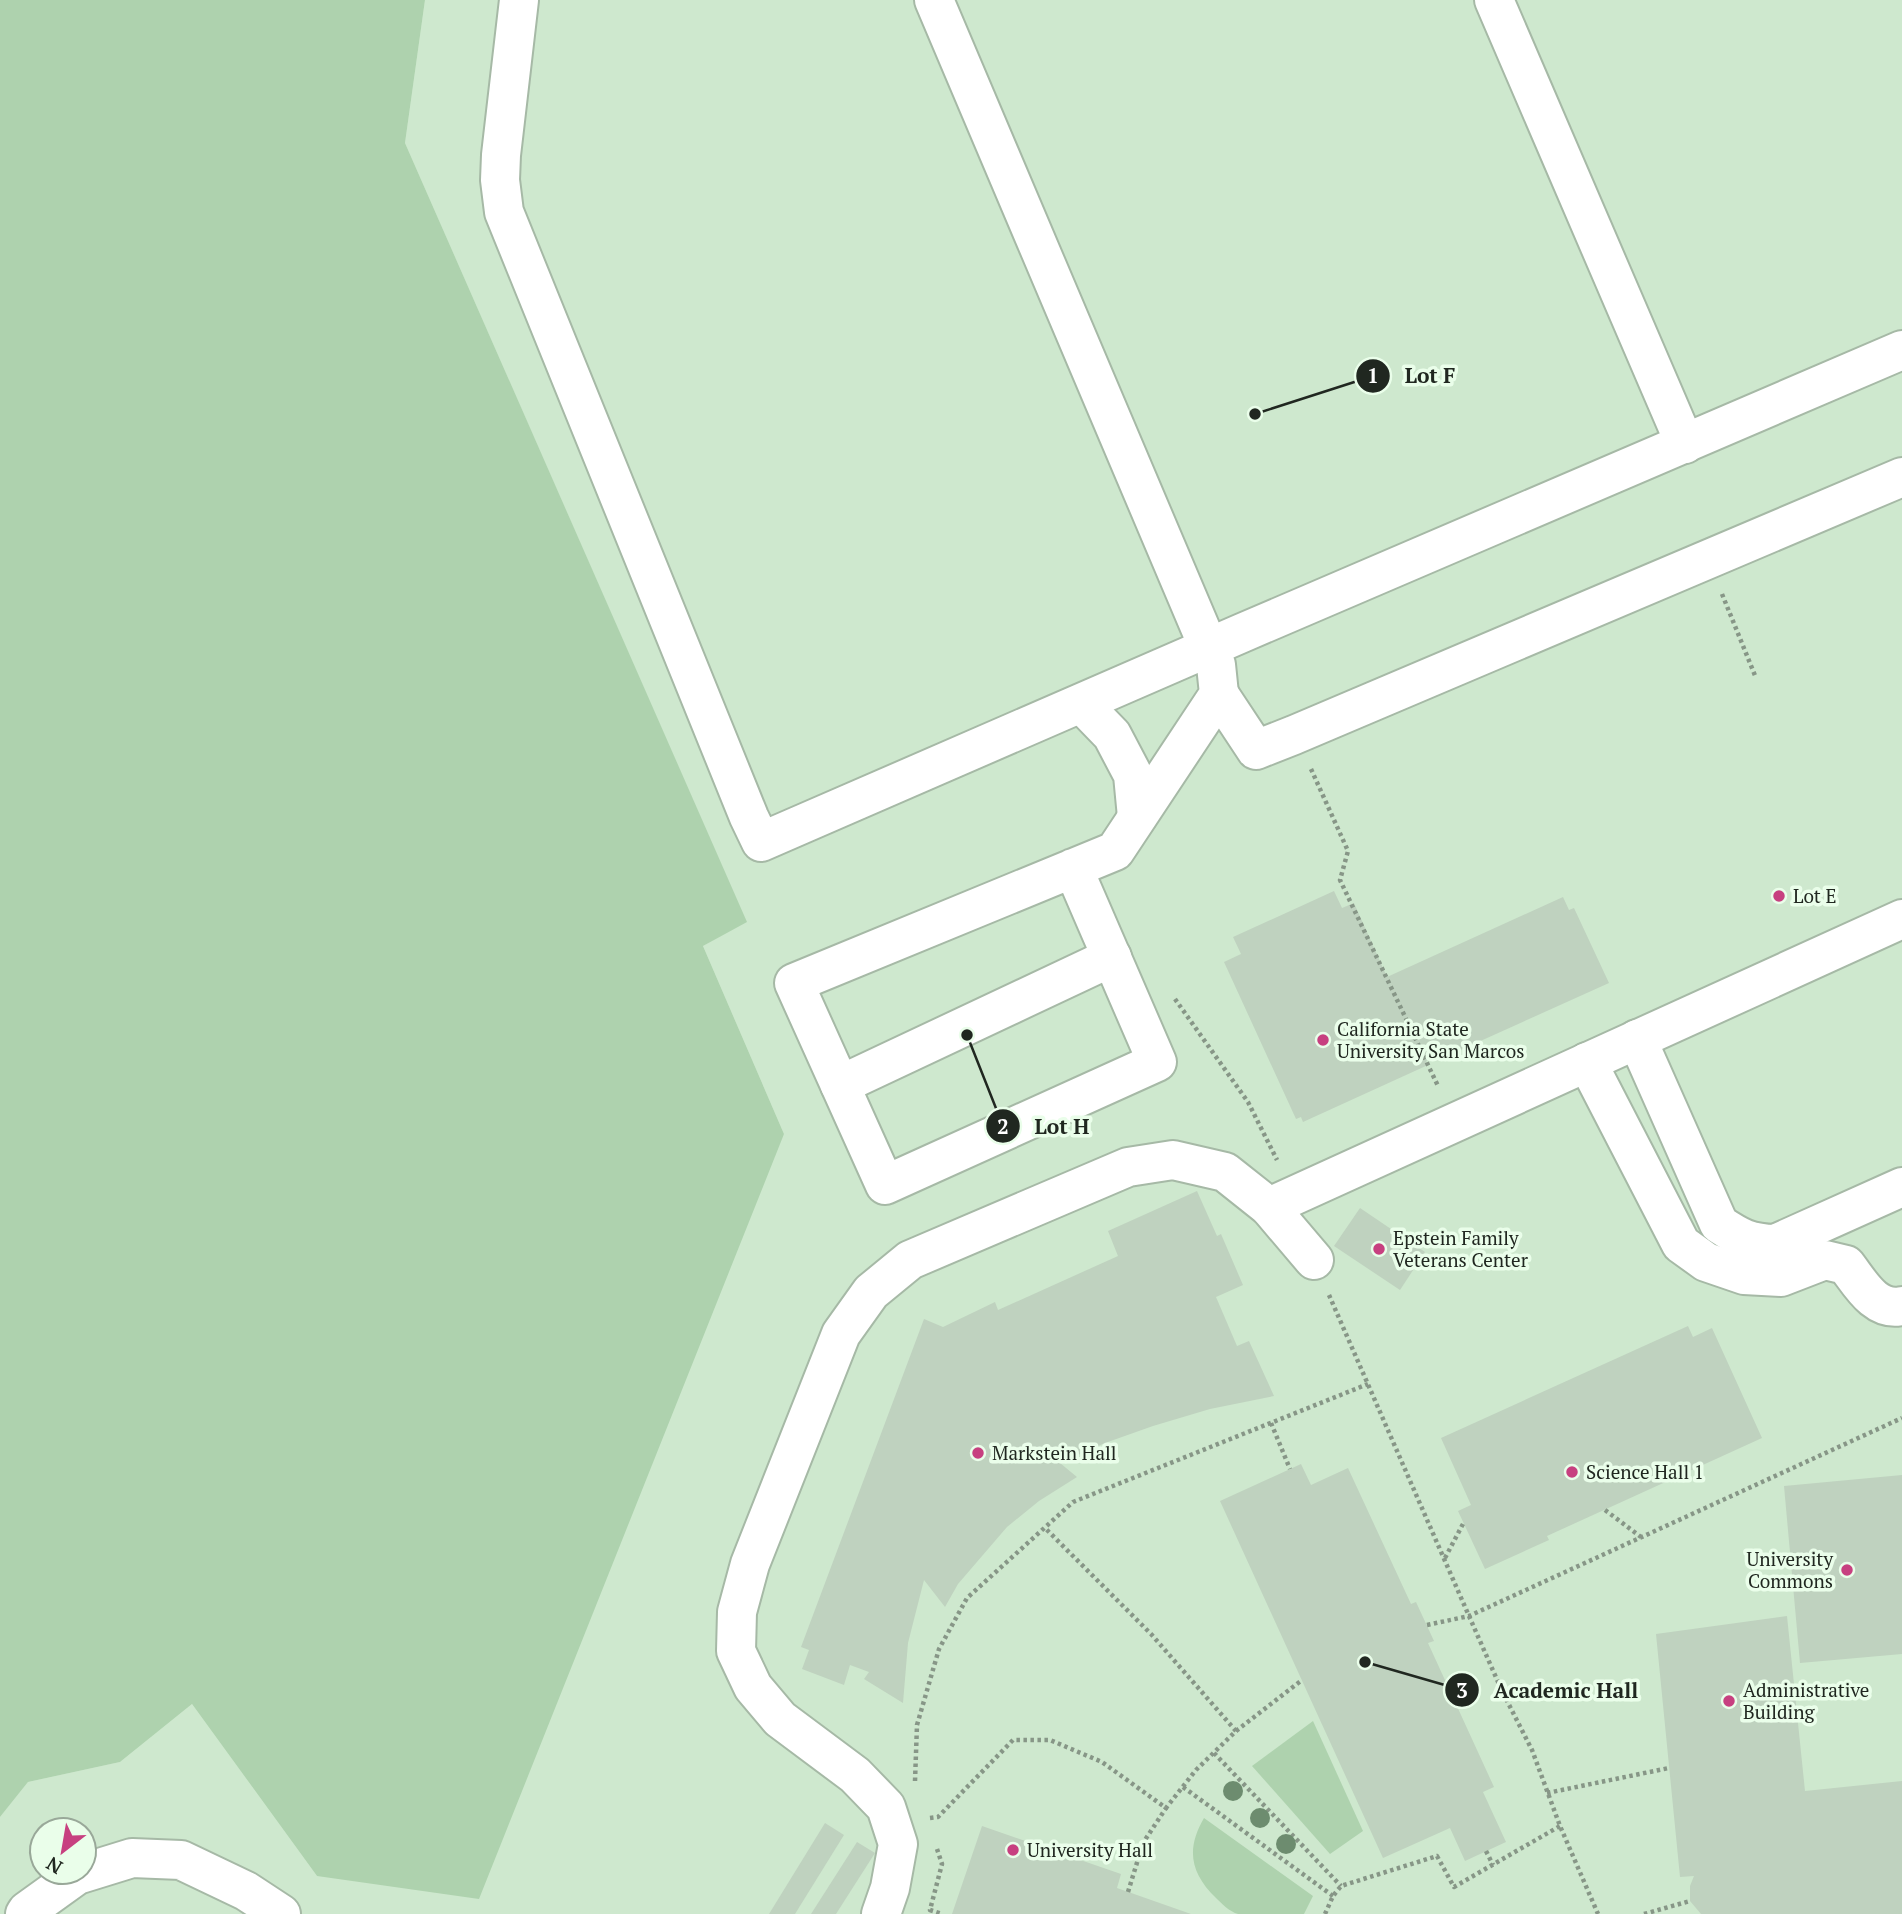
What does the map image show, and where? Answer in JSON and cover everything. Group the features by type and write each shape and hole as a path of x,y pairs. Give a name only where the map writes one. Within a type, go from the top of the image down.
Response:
{"lane":[{"path":"519,0 501,155 500,180 504,212 761,842 1902,350"},
{"path":"934,0 1216,664 1219,694 1256,750 1902,477"},
{"path":"1494,0 1685,444"},
{"path":"1073,868 1157,1062 885,1185 794,983 1115,850 1219,694"},
{"path":"1082,704 1112,734 1133,775 1137,817"},
{"path":"1269,1207 1902,919"},
{"path":"840,1086 1112,957"},
{"path":"1637,1039 1719,1224 1736,1235 1754,1243 1775,1244 1902,1187"},
{"path":"1587,1062 1681,1244 1706,1262 1744,1275 1781,1277 1825,1260 1846,1265 1877,1302 1895,1308 1902,1306"},
{"path":"881,1914 891,1888 898,1844 886,1807 855,1775 780,1719 754,1687 736,1651 737,1612 750,1564 841,1334 871,1292 910,1260 1128,1167 1172,1160 1225,1172 1269,1207 1314,1261"},
{"path":"25,1914 77,1875 132,1858 181,1860 246,1891 281,1914"}],"path":[{"path":"1718,585 1756,678"},
{"path":"1307,762 1348,851 1340,880 1439,1088"},
{"path":"1171,993 1248,1102 1279,1162"},
{"path":"1314,1261 1502,1691 1532,1750 1560,1826 1598,1914"},
{"path":"915,1784 918,1725 939,1649 967,1598 1073,1502 1368,1384"},
{"path":"1427,1625 1469,1616 1902,1418"},
{"path":"1270,1423 1290,1469"},
{"path":"1605,1510 1641,1537"},
{"path":"1444,1559 1464,1522"},
{"path":"1045,1528 1151,1634 1236,1731"},
{"path":"1128,1892 1143,1843 1196,1770 1236,1731 1302,1680"},
{"path":"927,1818 938,1817 1013,1740 1050,1740 1102,1762 1167,1808"},
{"path":"1214,1753 1341,1886"},
{"path":"1547,1793 1669,1768"},
{"path":"1183,1787 1333,1896"},
{"path":"1325,1914 1341,1886 1437,1856 1454,1887 1560,1826"},
{"path":"1486,1851 1493,1864"},
{"path":"1644,1914 1690,1901"}],"shaded area":[{"path":"0,0 425,0 405,143 747,922 703,946 784,1134 479,1899 317,1876 192,1704 120,1762 28,1782 0,1817"},
{"name":"California State University San Marcos","path":"425,0 1902,0 1902,1914 0,1914 0,1817 28,1782 120,1762 192,1704 317,1876 784,1134 703,946 746,921 405,143"},
{"path":"1313,1721 1363,1831 1330,1854 1252,1766"},
{"path":"1204,1818 1313,1896 1304,1914 1238,1914 1220,1902 1207,1889 1196,1870 1194,1860 1195,1840"}],"building":[{"path":"1334,891 1342,908 1354,903 1387,977 1563,897 1569,910 1574,908 1609,983 1436,1061 1434,1057 1426,1061 1428,1065 1303,1122 1301,1117 1296,1119 1224,962 1241,954 1233,937"},
{"name":"Markstein Hall","path":"1197,1191 1217,1236 1221,1234 1243,1285 1216,1297 1237,1346 1249,1341 1274,1396 1210,1409 1153,1426 1060,1463 1077,1477 1039,1501 1007,1527 958,1584 945,1607 924,1580 908,1643 903,1703 864,1679 869,1672 850,1665 844,1685 802,1669 809,1650 801,1647 924,1319 943,1327 995,1302 998,1310 1118,1256 1108,1231"},
{"name":"Epstein Family Veterans Center","path":"1360,1208 1425,1252 1400,1290 1334,1246"},
{"name":"Science Hall 1","path":"1688,1326 1693,1337 1712,1328 1762,1438 1547,1536 1549,1540 1485,1569 1458,1511 1471,1505 1441,1438"},
{"path":"1301,1464 1311,1485 1348,1468 1411,1604 1416,1602 1434,1641 1428,1643 1494,1787 1483,1792 1506,1842 1465,1861 1450,1828 1383,1858 1220,1501"},
{"name":"University Commons","path":"1902,1475 1902,1654 1800,1663 1784,1486"},
{"name":"Administrative Building","path":"1787,1616 1805,1791 1902,1781 1902,1914 1701,1914 1690,1901 1690,1886 1694,1876 1680,1877 1656,1634"},
{"path":"825,1823 844,1835 795,1914 769,1914"},
{"name":"University Hall","path":"982,1826 1121,1874 1117,1888 1191,1914 952,1914"},
{"path":"857,1842 875,1853 836,1914 811,1914"}],"place":[{"name":"Lot F","path":"1255,414"},
{"name":"Lot E","path":"1779,896"},
{"name":"Lot H","path":"967,1035"},
{"name":"California State University San Marcos","path":"1323,1040"},
{"name":"Epstein Family Veterans Center","path":"1379,1249"},
{"name":"Markstein Hall","path":"978,1453"},
{"name":"Science Hall 1","path":"1572,1472"},
{"name":"University Commons","path":"1847,1570"},
{"name":"Academic Hall","path":"1365,1662"},
{"name":"Administrative Building","path":"1729,1701"},
{"name":"University Hall","path":"1013,1850"}]}
